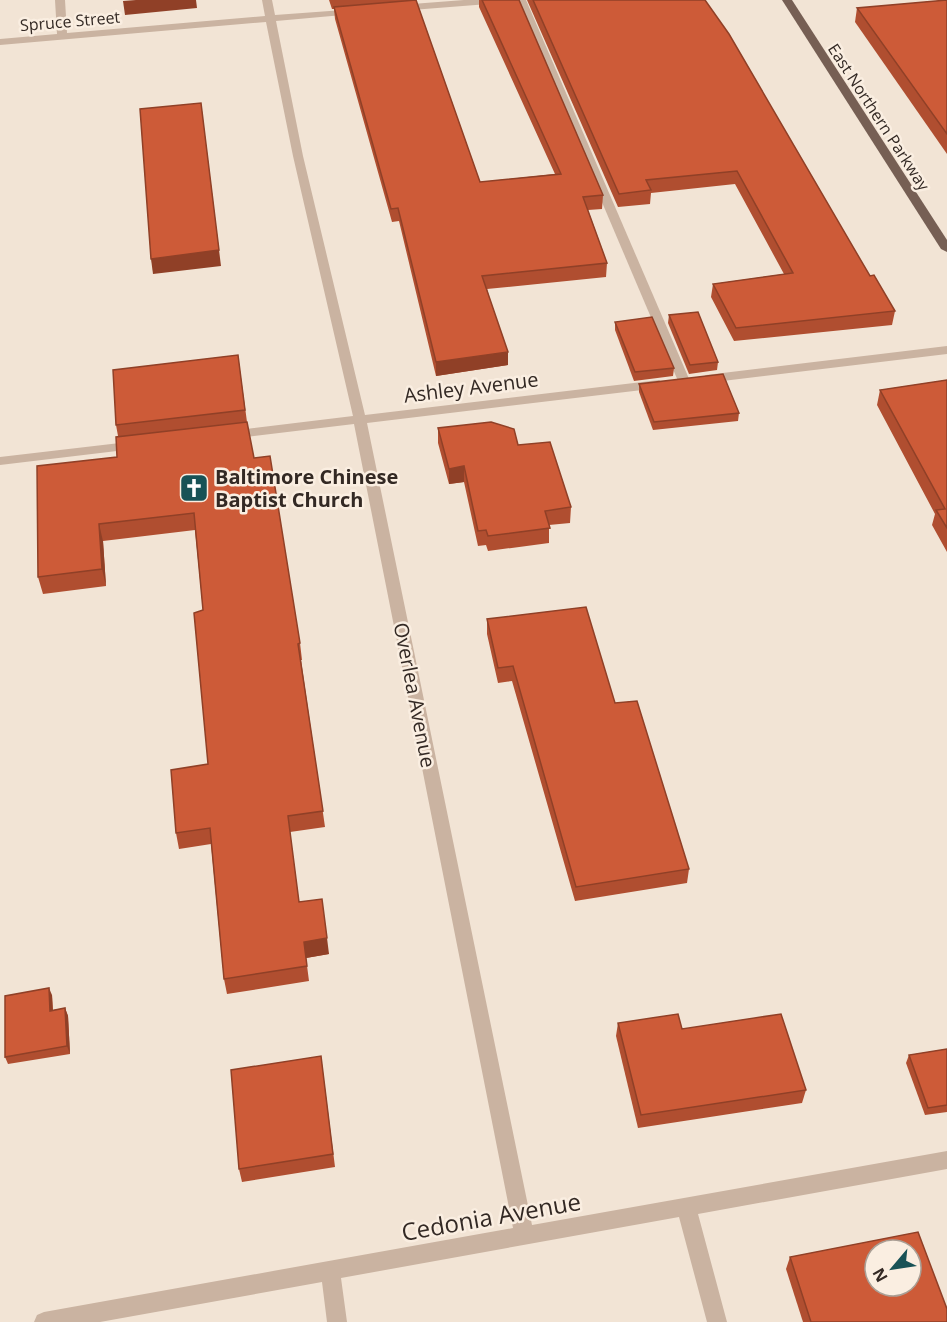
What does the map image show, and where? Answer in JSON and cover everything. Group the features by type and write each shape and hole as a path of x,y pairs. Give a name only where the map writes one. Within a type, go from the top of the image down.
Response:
{"main road":[{"name":"East Northern Parkway","path":"787,0 947,249"}],"street":[{"path":"60,0 62,36"},
{"name":"Overlea Avenue","path":"267,0 298,156 360,420 524,1235"},
{"path":"386,9 501,0"},
{"path":"521,0 684,381"},
{"name":"Spruce Street","path":"0,42 363,10"},
{"name":"Ashley Avenue","path":"220,436 947,350"},
{"path":"0,461 151,444"},
{"name":"Cedonia Avenue","path":"44,1322 947,1160"},
{"path":"686,1207 717,1322"},
{"path":"330,1270 337,1322"}],"building":[{"path":"416,0 480,182 561,174 482,0 519,0 603,195 583,197 607,263 482,276 508,352 436,362 398,208 391,209 334,7"},
{"path":"533,0 705,0 729,34 870,276 874,275 895,311 736,328 713,284 793,273 737,171 646,180 651,190 619,194"},
{"path":"947,0 947,134 857,8"},
{"path":"201,103 219,250 151,259 140,109"},
{"path":"698,312 718,362 690,365 669,315"},
{"path":"652,317 674,368 635,372 615,322"},
{"path":"238,355 245,410 116,425 113,370"},
{"path":"723,374 739,413 654,422 639,384"},
{"path":"947,380 947,528 936,510 945,509 880,390"},
{"path":"247,422 254,458 270,456 300,643 298,644 323,811 288,816 299,902 322,899 327,938 304,942 307,966 224,979 210,828 176,833 171,770 208,764 194,613 203,610 194,513 99,524 102,569 38,577 37,466 117,457 116,437"},
{"path":"491,422 514,429 518,445 550,442 571,507 545,511 550,528 488,536 486,530 478,531 464,466 449,469 438,428"},
{"path":"586,607 615,703 637,701 689,869 576,887 513,666 498,668 487,619"},
{"path":"49,988 50,1011 65,1008 67,1046 5,1057 5,996"},
{"path":"678,1014 682,1029 781,1014 806,1090 641,1115 618,1023"},
{"path":"947,1049 947,1105 928,1108 909,1055"},
{"path":"321,1056 333,1154 239,1169 231,1070"},
{"path":"918,1232 920,1238 887,1238"},
{"path":"863,1243 863,1298 923,1298 923,1245 947,1309 947,1322 811,1322 790,1257"}],"place":[{"name":"Baltimore Chinese Baptist Church","path":"194,488"}]}
